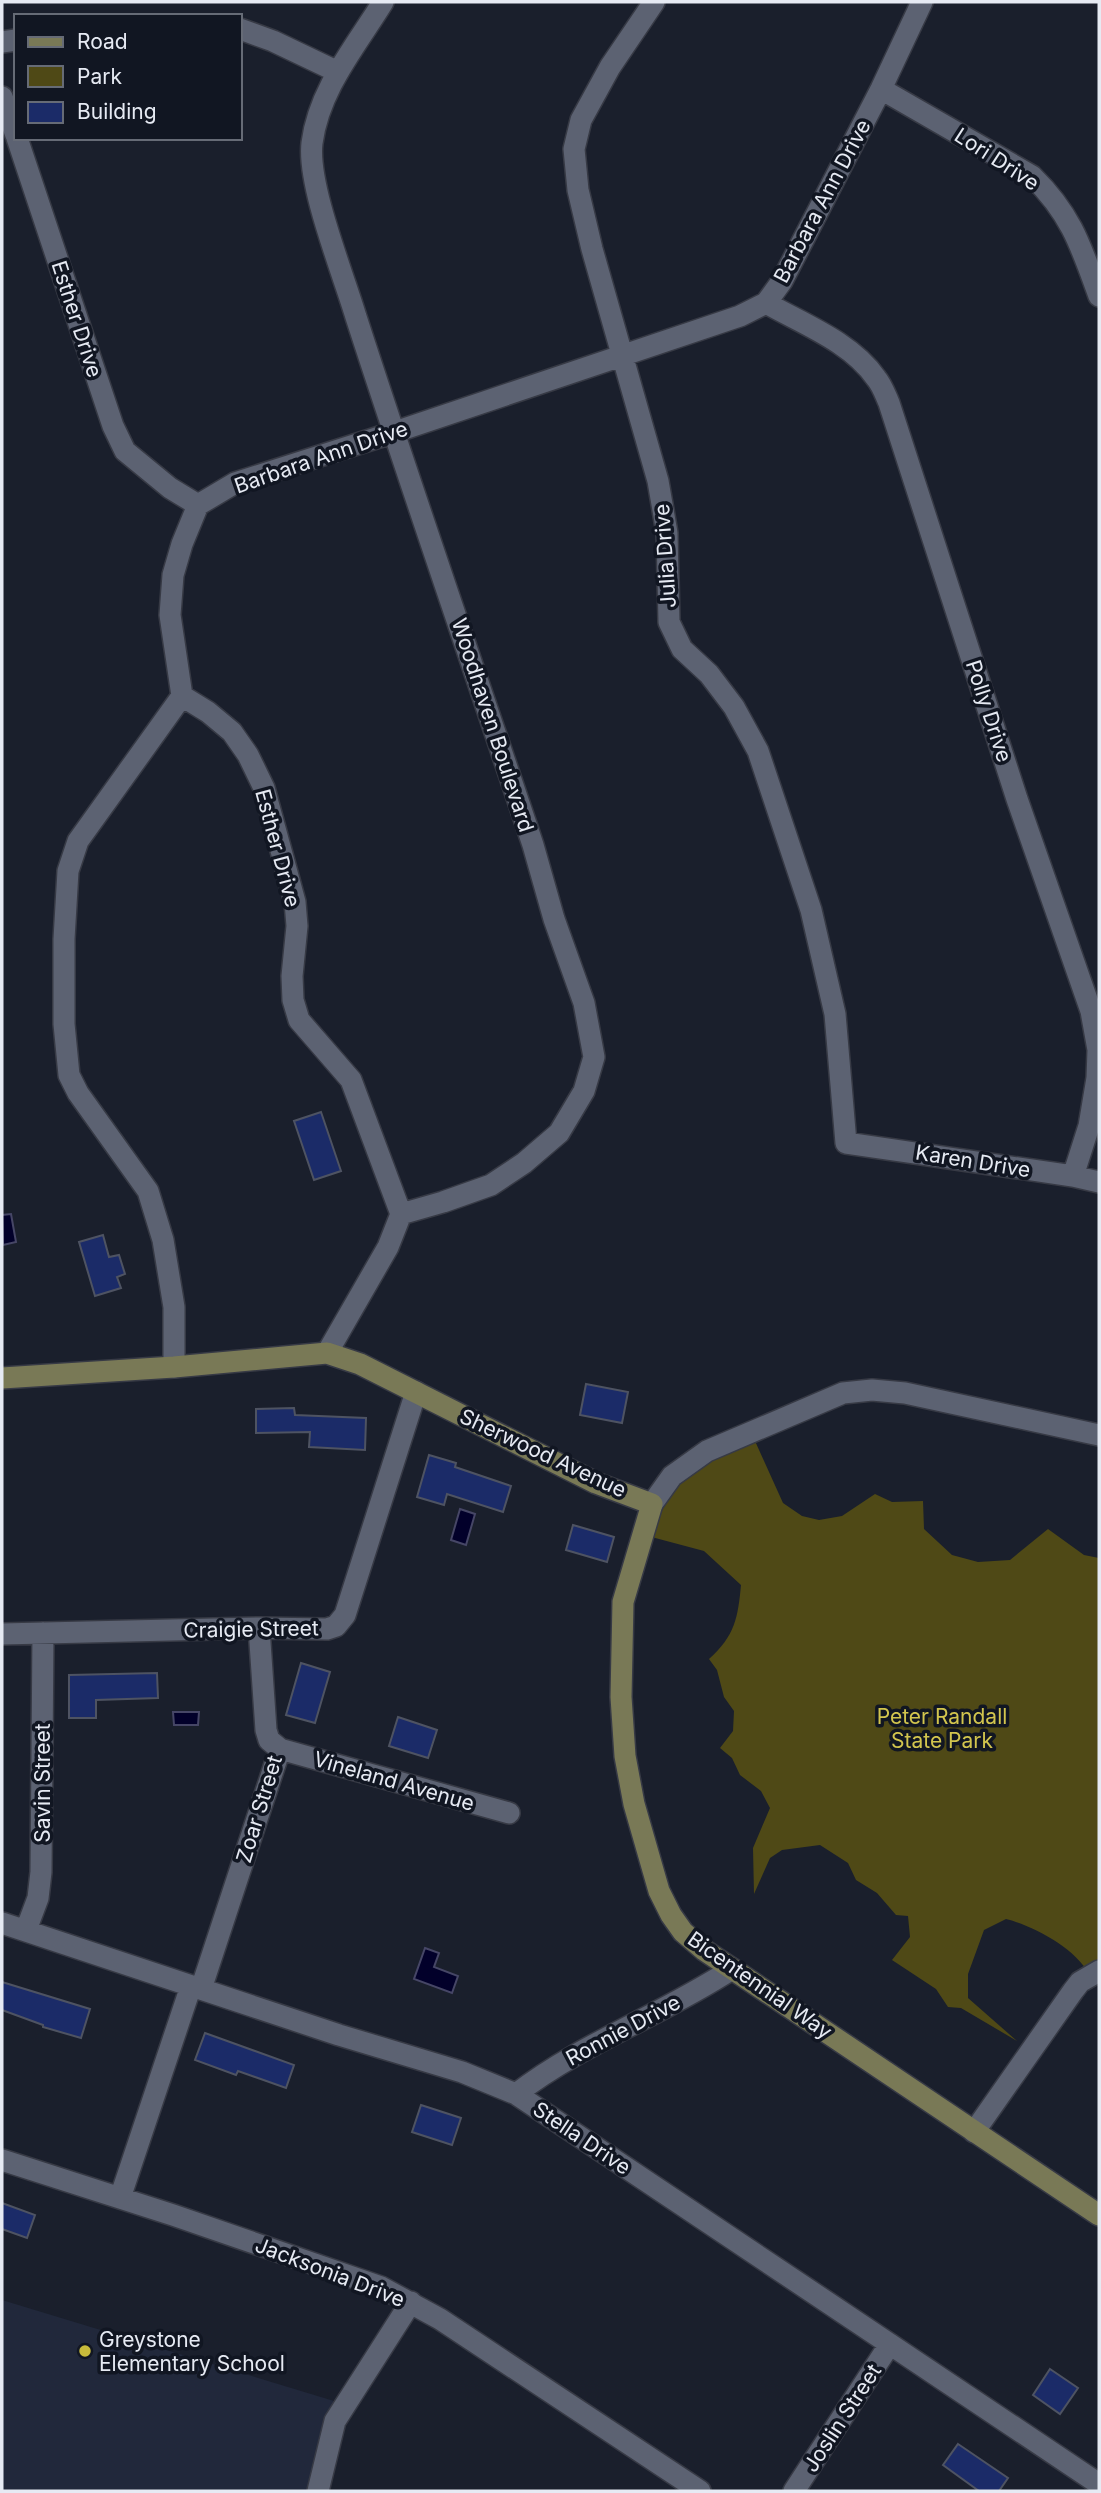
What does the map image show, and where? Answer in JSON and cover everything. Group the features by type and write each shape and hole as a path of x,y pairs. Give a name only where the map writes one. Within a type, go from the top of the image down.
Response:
{"street":[{"name":"Woodhaven Boulevard","path":"383,2 338,72 319,111 312,144 313,171 324,215 533,845 554,919 584,1003 594,1057 584,1091 559,1133 524,1163 491,1185 401,1214"},
{"name":"Julia Drive","path":"654,2 610,67 581,120 574,149 578,190 658,481 667,533 669,622 682,649 709,674 734,707 758,751 811,910 835,1014 846,1143"},
{"name":"Barbara Ann Drive","path":"198,505 234,483 740,316 766,303 782,281 881,89 922,2"},
{"path":"242,30 273,41 338,72"},
{"name":"Lori Drive","path":"881,89 1032,176 1051,194 1072,226 1099,296"},
{"name":"Esther Drive","path":"2,97 14,131"},
{"name":"Esther Drive","path":"17,140 113,426 125,451 170,488 198,505"},
{"name":"Polly Drive","path":"766,303 844,348 864,363 878,380 889,403 1017,799 1091,1012 1098,1050 1097,1078 1089,1126 1073,1176"},
{"path":"174,1367 174,1307 163,1240 148,1191 78,1093 69,1075 64,1024 64,939 68,871 78,841 182,696 170,615 173,575 198,505"},
{"name":"Esther Drive","path":"182,696 208,712 232,732 248,755 264,788 295,902 297,926 292,976 293,1000 299,1020 351,1080 401,1214"},
{"name":"Karen Drive","path":"846,1143 1099,1182"},
{"path":"327,1353 388,1247 401,1214"},
{"name":"Sherwood Avenue","path":"2,1378 174,1367 327,1353 360,1364 596,1482 652,1504 673,1476 707,1451 843,1393 872,1390 905,1394 1099,1435"},
{"name":"Craigie Street","path":"2,1634 327,1629 336,1626 345,1615 416,1392"},
{"name":"Bicentennial Way","path":"652,1504 623,1602 621,1697 625,1756 638,1816 659,1891 665,1903 684,1932 704,1951 1099,2215"},
{"name":"Zoar Street","path":"120,2198 280,1749 270,1740 266,1730 259,1628"},
{"name":"Savin Street","path":"26,1930 38,1898 41,1872 43,1633"},
{"name":"Vineland Avenue","path":"280,1749 509,1813"},
{"name":"Stella Drive","path":"2,1923 462,2072 516,2094 1099,2484"},
{"name":"Ronnie Drive","path":"516,2094 548,2069 699,1990 732,1969"},
{"path":"974,2132 1073,1991 1080,1982 1099,1971"},
{"name":"Jacksonia Drive","path":"2,2160 381,2287 411,2302 559,2396 700,2491"},
{"path":"318,2491 335,2421 411,2302"},
{"name":"Joslin Street","path":"794,2491 890,2344"}],"shaded area":[{"name":"Greystone Elementary School","path":"2,2300 334,2401 310,2491 2,2491"}],"green space":[{"name":"Peter Randall State Park","path":"755,1441 783,1503 802,1516 819,1520 842,1516 875,1494 892,1502 923,1501 924,1529 952,1555 978,1562 1010,1560 1048,1529 1084,1555 1099,1558 1099,1975 1089,1974 1083,1964 1064,1947 1029,1927 1006,1919 984,1930 968,1974 968,1998 1017,2041 961,2008 948,2007 936,1989 892,1960 910,1937 908,1916 896,1915 877,1893 856,1880 848,1863 820,1845 782,1850 770,1858 754,1894 753,1848 770,1808 761,1791 740,1775 732,1758 720,1748 733,1731 734,1711 724,1697 717,1670 709,1659 725,1642 734,1625 741,1585 704,1551 644,1535 669,1483 718,1454"}],"water":[{"path":"11,1214 16,1242 3,1245 2,1215"},
{"path":"460,1509 475,1514 466,1545 451,1540"},
{"path":"173,1712 199,1712 198,1725 174,1725"},
{"path":"425,1948 439,1953 434,1967 458,1976 452,1993 414,1979"}],"building":[{"path":"321,1112 341,1171 314,1180 294,1121"},
{"path":"103,1235 109,1257 119,1255 125,1274 117,1277 121,1288 95,1296 79,1242"},
{"path":"586,1384 628,1392 622,1423 580,1415"},
{"path":"294,1408 295,1415 366,1418 365,1450 309,1447 310,1432 256,1433 256,1409"},
{"path":"429,1455 511,1486 503,1512 447,1494 444,1505 417,1497"},
{"path":"573,1525 614,1537 607,1562 566,1550"},
{"path":"301,1663 330,1672 315,1723 286,1715"},
{"path":"157,1673 158,1698 96,1700 96,1718 69,1718 69,1675"},
{"path":"398,1717 437,1730 428,1758 389,1746"},
{"path":"2,1982 90,2009 81,2038 43,2027 2,2010"},
{"path":"205,2033 294,2065 286,2088 238,2071 236,2075 195,2060"},
{"path":"421,2105 461,2118 452,2145 412,2132"},
{"path":"2,2203 35,2215 27,2238 2,2229"},
{"path":"1050,2369 1078,2388 1060,2414 1033,2395"},
{"path":"958,2444 1008,2478 999,2491 979,2491 943,2465"}],"place":[{"name":"Greystone Elementary School","path":"85,2351"}]}
